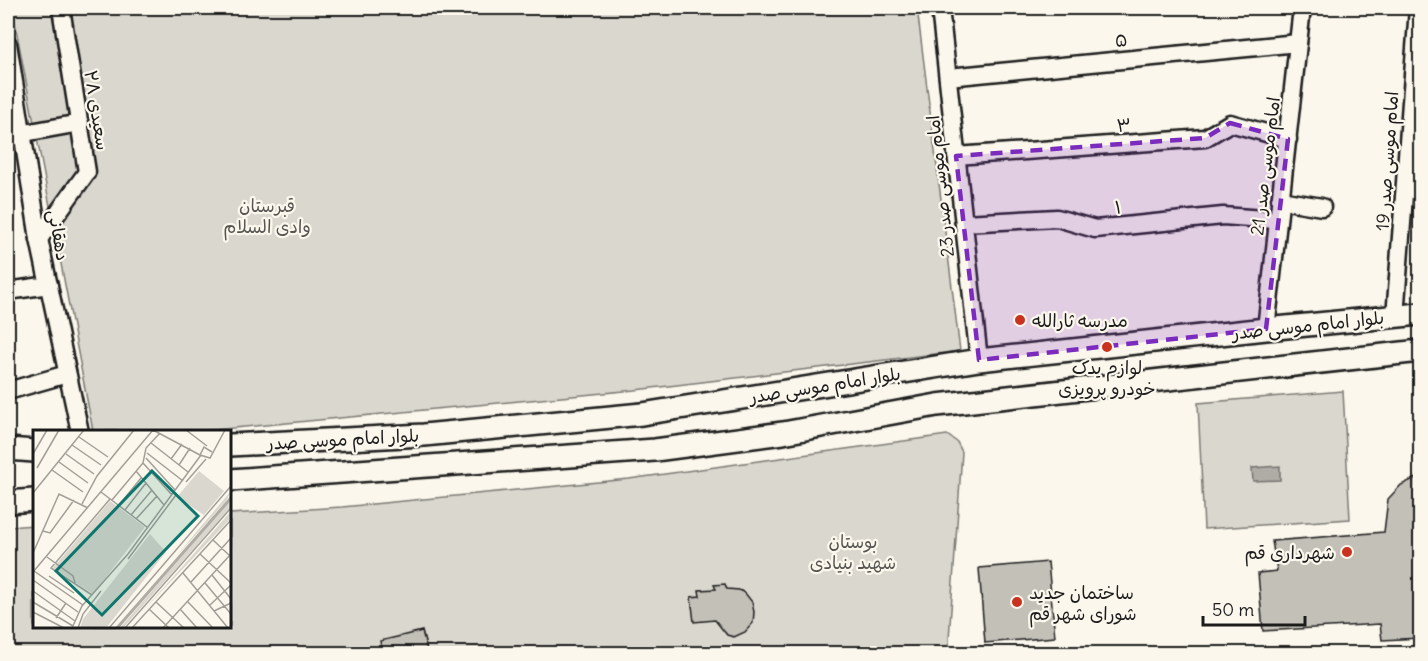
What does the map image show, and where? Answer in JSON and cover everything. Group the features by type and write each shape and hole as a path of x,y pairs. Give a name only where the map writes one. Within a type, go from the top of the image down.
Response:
{"main road":[{"name":"بلوار امام موسی صدر","path":"231,446 424,435 642,414 979,360 1420,314"},
{"name":"بلوار امام موسی صدر","path":"231,480 655,450 783,433 937,405 1420,351"},
{"path":"9,449 33,451"},
{"path":"9,502 33,500"}],"street":[{"name":"سعیدی ۲۸","path":"39,239 87,172 61,8"},
{"name":"امام موسی صدر 23","path":"940,8 979,360"},
{"name":"امام موسی صدر 21","path":"1266,329 1302,8"},
{"name":"امام موسی صدر 19","path":"1395,316 1419,10"},
{"name":"۵","path":"948,77 1298,43"},
{"name":"دهقانی","path":"8,44 15,134 80,430"},
{"path":"15,134 80,123"},
{"name":"۳","path":"956,156 1205,138 1230,123 1288,140"},
{"path":"1280,200 1322,207"},
{"name":"۱","path":"963,223 1058,218 1095,230 1223,216 1277,220"},
{"path":"8,291 49,285"},
{"path":"8,391 67,374"}],"highlighted area":[{"path":"1230,123 1288,139 1266,329 979,360 956,156 1205,138"}],"green space":[{"name":"قبرستان وادی السلام","path":"12,8 917,8 960,351 635,390 212,430 93,430"},
{"path":"1420,374 1420,436 1415,375"},
{"path":"1343,391 1350,519 1204,529 1198,403"},
{"name":"بوستان شهید بنیادی","path":"947,435 957,442 962,452 948,653 8,654 8,527 33,525 33,628 231,628 231,514 342,507 629,479"}],"shaded area":[{"path":"1280,466 1280,480 1253,481 1252,468"}],"building":[{"name":"شهرداری قم","path":"1420,476 1420,638 1382,640 1380,624 1263,631 1258,573 1277,571 1272,541 1384,532 1388,499 1401,485"},
{"name":"ساختمان جدید شورای شهر قم","path":"1048,562 1055,637 985,643 979,568"},
{"path":"725,584 727,589 745,593 752,602 754,612 753,623 745,632 734,637 727,635 715,620 694,622 691,597 700,596 699,590 716,589 714,585"},
{"path":"422,631 428,654 383,654 380,641"}],"place":[{"name":"مدرسه ثارالله","path":"1020,320"},
{"name":"لوازم یدک خودرو پرویزی","path":"1107,347"},
{"name":"شهرداری قم","path":"1347,552"},
{"name":"ساختمان جدید شورای شهر قم","path":"1017,602"}]}
